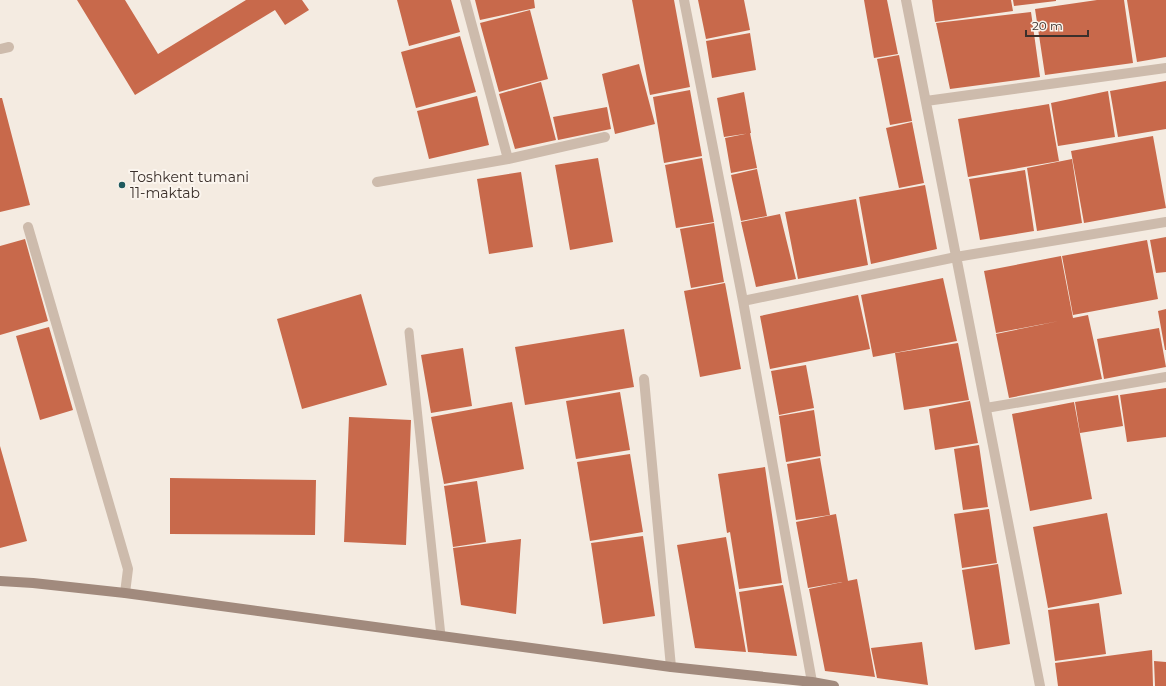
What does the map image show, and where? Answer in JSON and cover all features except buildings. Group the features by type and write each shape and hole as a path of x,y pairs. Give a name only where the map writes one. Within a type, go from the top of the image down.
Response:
{"street":[{"path":"465,0 508,159"},
{"path":"684,0 744,300 812,682"},
{"path":"906,0 1040,686"},
{"path":"926,101 1166,68"},
{"path":"377,182 508,159 605,137"},
{"path":"744,300 956,257 1166,222"},
{"path":"28,227 128,568 124,593"},
{"path":"986,408 1166,377"},
{"path":"644,379 671,667"},
{"path":"0,581 124,593 671,667 812,682 834,686"}],"lane":[{"path":"409,332 441,636"}],"place":[{"name":"Toshkent tumani 11-maktab","path":"122,185"}]}
